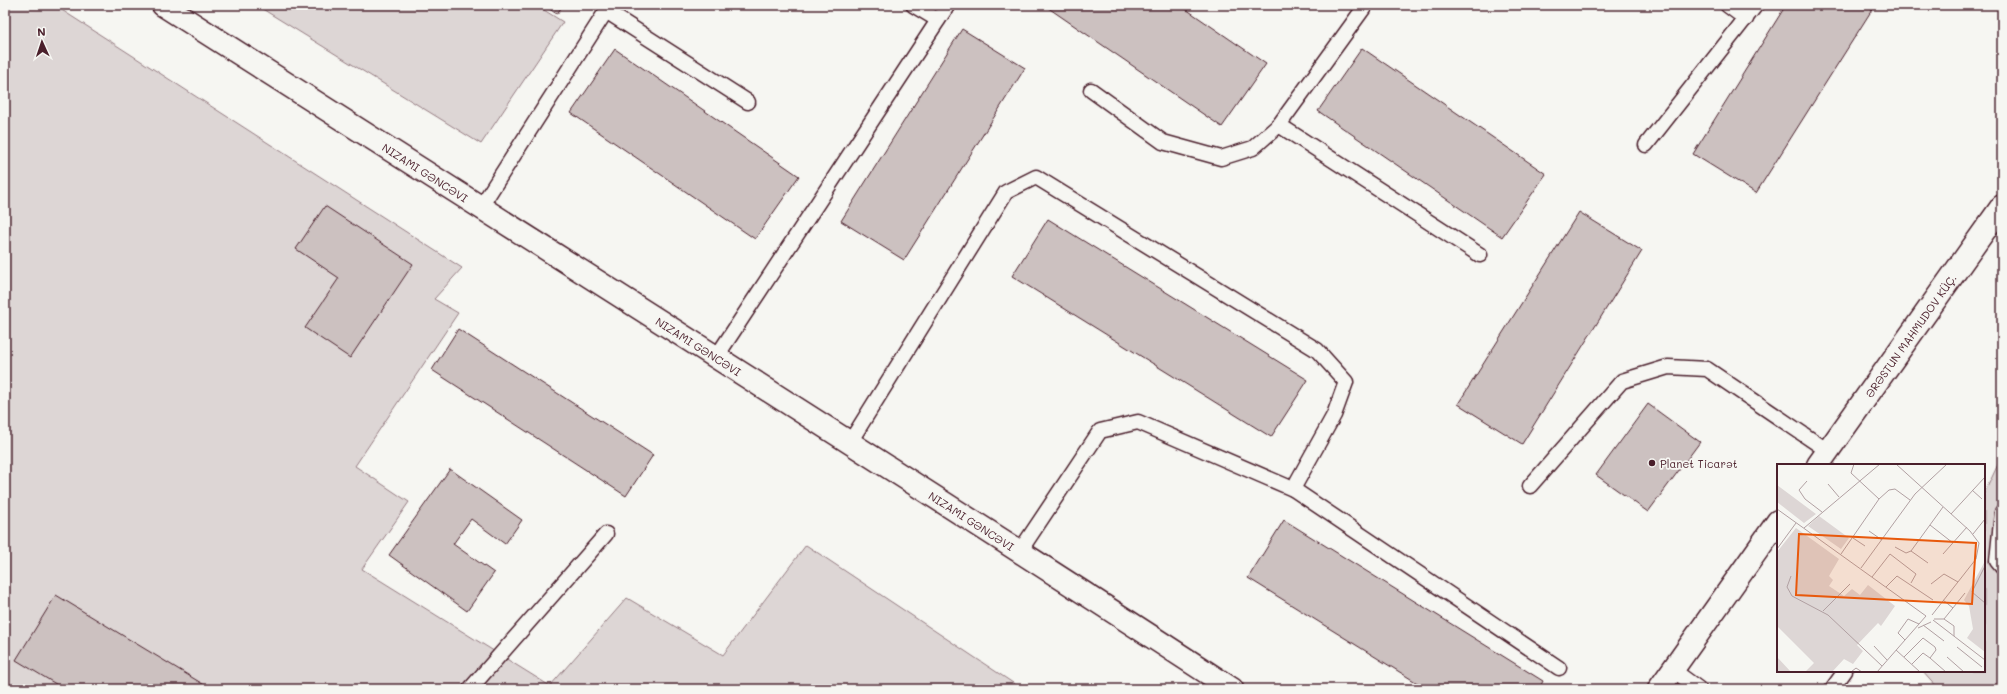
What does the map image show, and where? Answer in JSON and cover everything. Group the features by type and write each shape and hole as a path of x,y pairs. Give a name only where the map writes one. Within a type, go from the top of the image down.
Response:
{"main road":[{"name":"NIZAMI GƏNCƏVI","path":"163,5 480,208 717,356 1232,689"},
{"name":"ƏRƏSTUN MAHMUDOV KÜÇ.","path":"1823,458 2002,206"},
{"path":"1659,689 1777,522"}],"lane":[{"path":"914,5 938,20"},
{"path":"717,356 948,5"},
{"path":"1091,90 1163,142 1221,158 1253,148 1278,124 1366,5"},
{"path":"1727,5 1746,18"},
{"path":"1646,145 1756,5"},
{"path":"480,208 608,8 748,102"},
{"path":"1278,124 1480,256"},
{"path":"850,442 1006,192 1036,177 1317,350 1346,382 1334,415 1293,489"},
{"path":"1530,486 1622,381 1668,367 1707,369 1823,458"},
{"path":"1020,551 1100,431 1138,422 1293,489 1558,668"},
{"path":"2002,512 1997,561 2002,567"},
{"path":"470,689 606,534"},
{"path":"1673,670 1699,689"},
{"path":"1832,689 1844,672"}],"shaded area":[{"path":"5,5 54,5 462,268 434,299 458,313 355,466 409,502 362,569 550,686 627,598 723,655 806,545 1022,689 5,689"},
{"path":"256,5 536,5 563,22 481,144"},
{"path":"2002,456 2002,689 1938,689 1923,672 1985,672 1985,492"}],"building":[{"path":"543,5 563,5 557,14"},
{"path":"1044,5 1180,5 1266,64 1222,127"},
{"path":"1786,5 1875,5 1756,193 1693,154"},
{"path":"962,29 1025,68 904,260 841,221"},
{"path":"1362,48 1546,174 1502,237 1318,111"},
{"path":"615,49 799,176 755,239 571,113"},
{"path":"325,206 413,264 350,358 305,328 339,278 296,249"},
{"path":"1579,212 1642,251 1522,444 1458,404"},
{"path":"1048,219 1308,380 1271,437 1012,276"},
{"path":"458,329 653,455 626,496 432,370"},
{"path":"1648,404 1700,442 1648,512 1596,475"},
{"path":"450,469 522,520 505,544 471,519 453,544 494,573 467,611 389,555"},
{"path":"1284,520 1543,681 1539,689 1427,689 1248,578"},
{"path":"56,595 211,689 64,689 16,660"}],"place":[{"name":"Planet Ticarət","path":"1652,463"}]}
